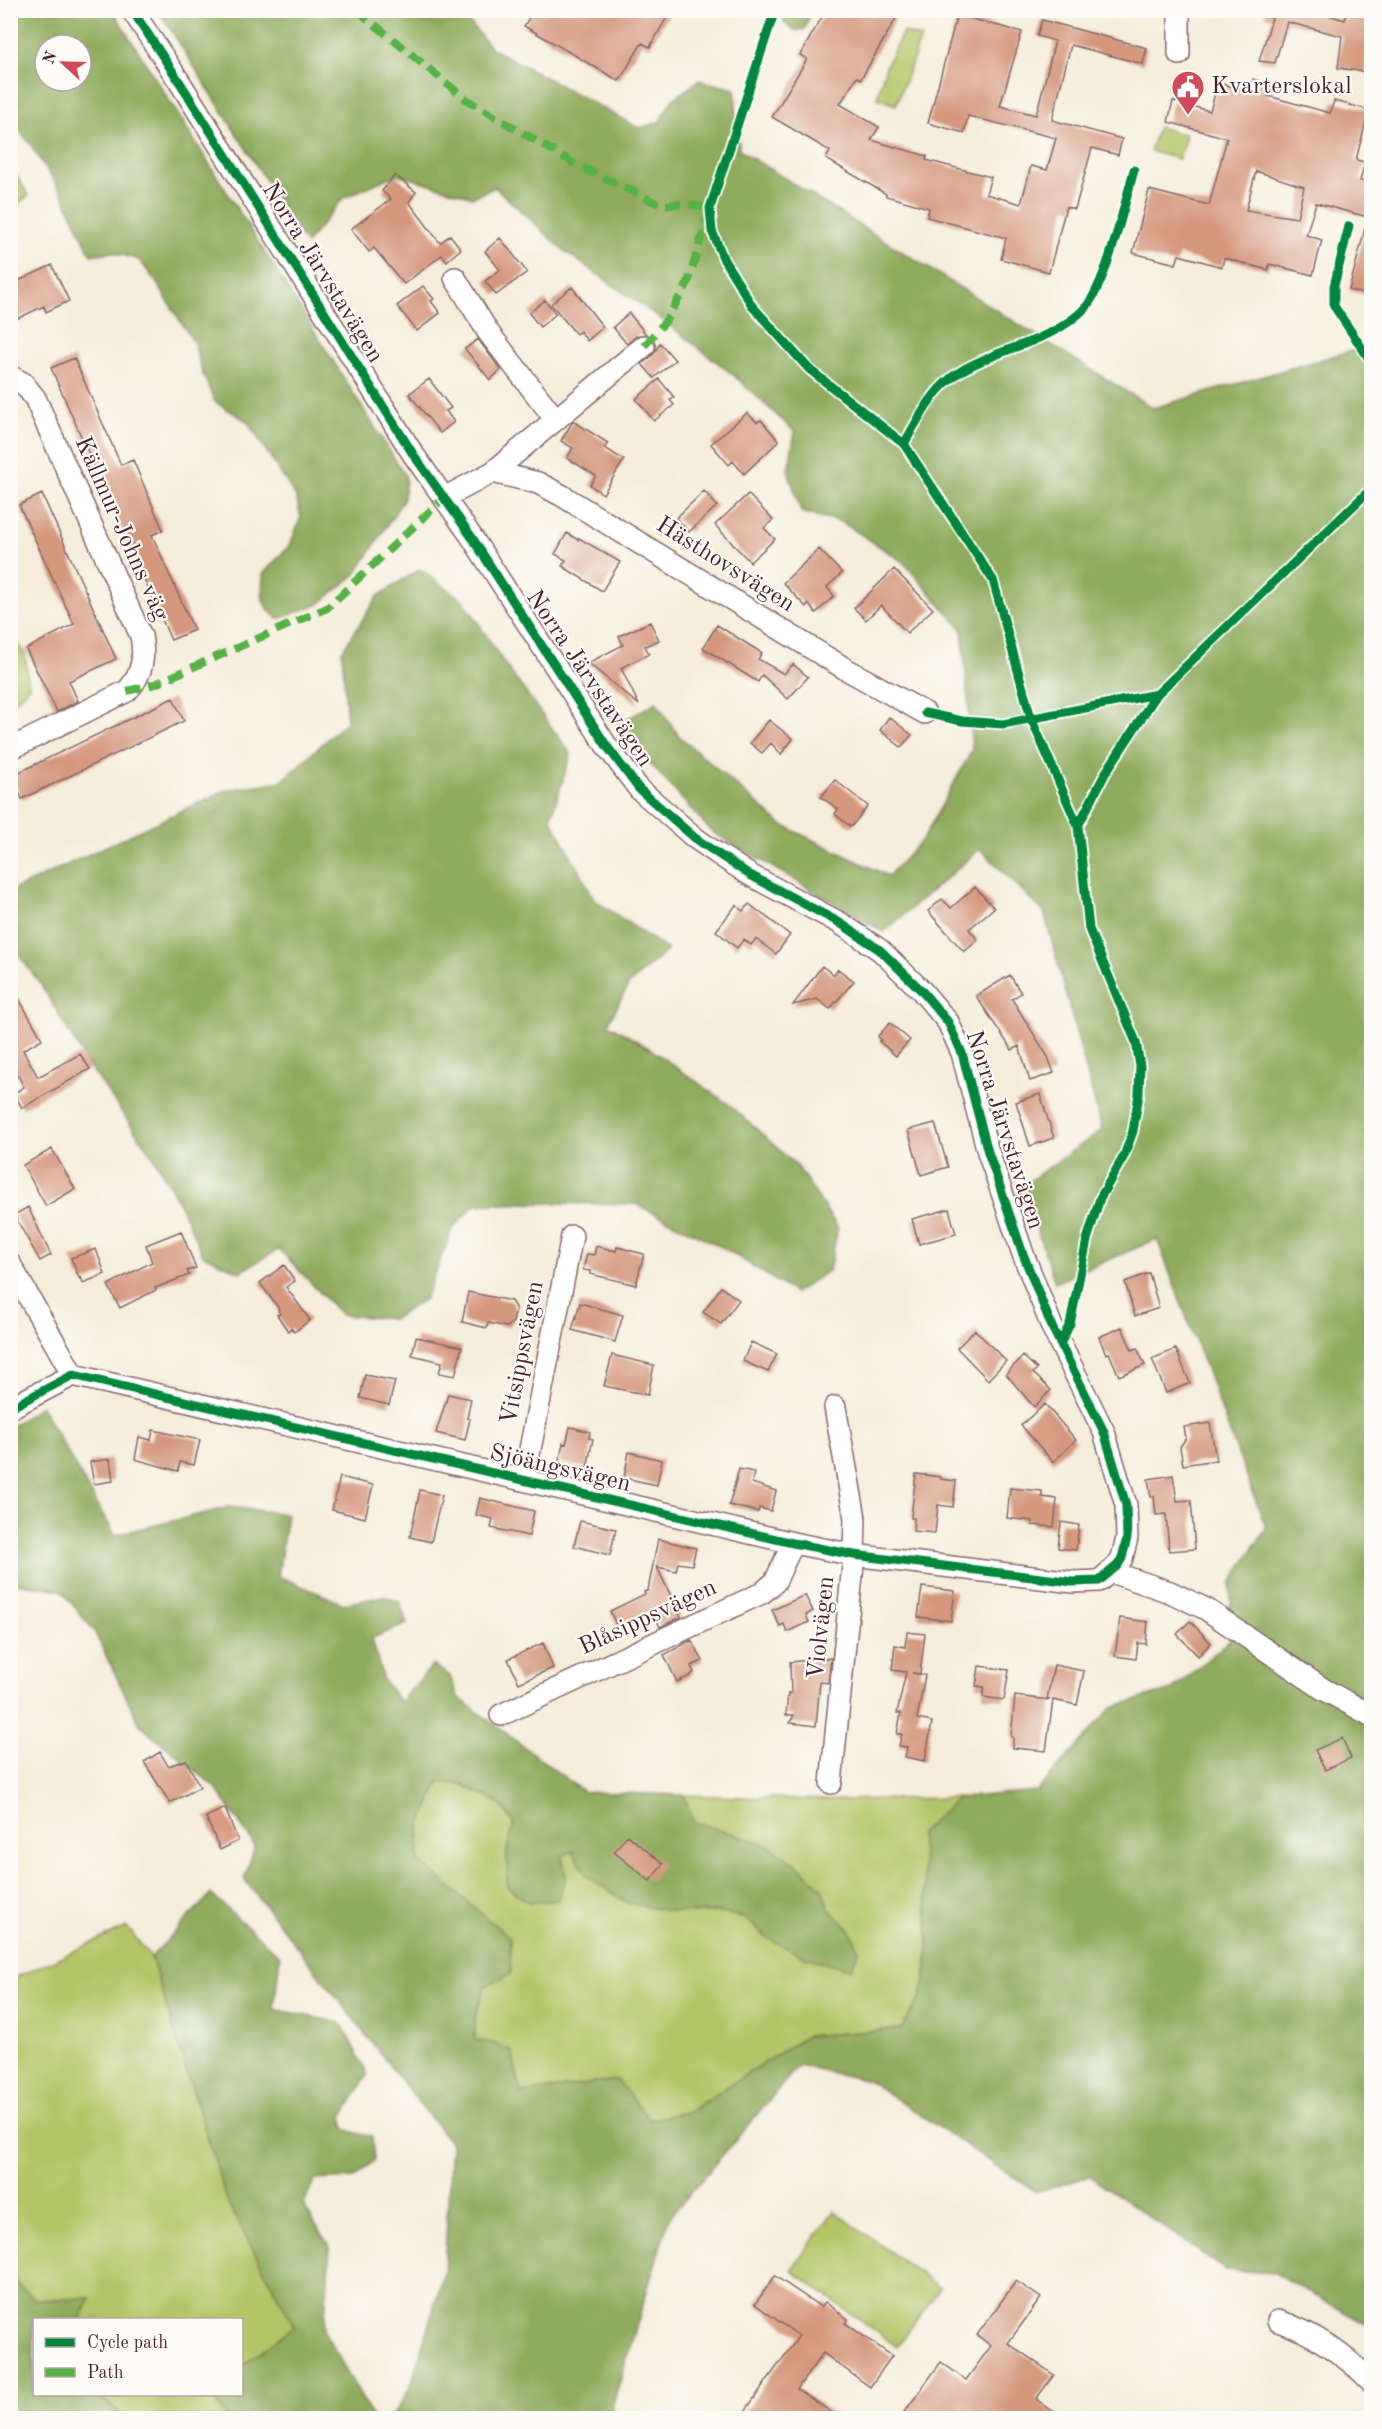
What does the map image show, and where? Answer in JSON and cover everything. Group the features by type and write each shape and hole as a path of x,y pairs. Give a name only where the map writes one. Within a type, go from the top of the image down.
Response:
{"street":[{"name":"Norra Järvstavägen","path":"132,10 413,454 471,536 606,745 639,789 695,838 718,854 750,875 840,923 880,951 921,990 948,1022 962,1053 988,1152 1023,1254 1052,1327 1104,1432 1116,1466 1128,1521 1122,1558 1111,1572"},
{"path":"1179,10 1179,54"},
{"path":"455,278 488,332 556,420"},
{"path":"444,498 493,472 644,346"},
{"name":"Källmur-Johns väg","path":"10,376 23,383 35,398 141,636 144,650 136,682 127,691 10,749"},
{"name":"Hästhovsvägen","path":"493,472 538,483 561,495 844,668 925,713"},
{"name":"Vitsippsvägen","path":"524,1480 572,1236"},
{"path":"10,1264 73,1375 10,1408"},
{"name":"Sjöängsvägen","path":"73,1375 793,1543 854,1555 1073,1582 1099,1581 1111,1572"},
{"name":"Violvägen","path":"831,1783 854,1555 855,1518 835,1407"},
{"name":"Blåsippsvägen","path":"501,1715 762,1593 775,1582 793,1543"},
{"path":"1111,1572 1170,1592 1206,1609 1323,1689 1371,1716"},
{"path":"1278,2321 1296,2328 1338,2353 1371,2382"}],"green space":[{"path":"10,11 113,11 406,477 404,499 356,574 319,604 278,619 265,604 262,594 263,574 290,545 301,517 296,497 247,421 215,402 202,372 194,343 155,280 139,260 113,252 91,255 62,193 28,141 11,120"},
{"path":"159,11 460,11 491,48 639,128 659,122 672,100 699,80 735,89 739,150 1153,408 1371,345 1371,2327 1275,2273 1226,2270 1090,2176 1036,2192 869,2081 799,2065 669,2218 611,2411 611,2418 391,2418 410,2388 444,2272 451,2144 244,1879 255,1846 215,1787 140,1725 94,1631 61,1590 11,1582 10,1427 41,1406 115,1535 230,1507 287,1514 278,1576 344,1604 384,1596 400,1602 407,1624 372,1638 383,1680 400,1702 433,1665 450,1676 458,1697 584,1792 684,1795 693,1822 766,1844 798,1865 822,1889 829,1909 851,1931 859,1951 851,1969 805,1957 767,1938 745,1918 718,1912 667,1911 627,1903 587,1876 573,1851 562,1856 566,1879 557,1901 528,1902 507,1887 507,1852 514,1823 500,1804 462,1784 439,1782 420,1826 418,1860 510,1938 511,1974 485,1986 475,2017 475,2040 493,2043 512,2051 521,2093 617,2080 650,2120 690,2111 806,2036 901,2029 920,1997 925,1981 927,1961 928,1917 920,1834 957,1798 1037,1791 1112,1707 1172,1690 1230,1640 1231,1583 1266,1528 1157,1239 1055,1283 1022,1186 1102,1130 1044,912 980,849 884,932 712,832 616,726 656,702 679,736 782,825 888,876 923,839 972,750 962,629 902,561 842,522 801,512 788,470 795,432 731,373 665,322 563,250 495,187 473,197 397,174 343,198 306,244"},
{"path":"811,11 805,29 795,31 784,22 785,12"},
{"path":"903,32 921,38 896,105 877,98 886,66"},
{"path":"1158,127 1186,135 1179,159 1150,151"},
{"path":"11,167 29,196 10,207"},
{"path":"420,569 464,601 504,663 571,754 551,818 595,900 668,950 629,984 608,1024 649,1048 731,1106 798,1167 838,1228 829,1270 795,1293 724,1248 636,1204 475,1205 453,1228 425,1299 393,1319 341,1315 279,1249 240,1272 203,1255 180,1205 154,1158 86,1061 40,983 11,945 11,891 226,790 282,781 347,721 342,651 378,596"},
{"path":"11,632 25,654 29,687 11,702"},
{"path":"439,1782 462,1784 500,1804 514,1823 507,1852 566,1879 562,1856 573,1851 587,1876 698,1913 718,1912 745,1918 767,1938 851,1968 859,1951 851,1931 829,1909 822,1889 766,1844 693,1822 684,1795 830,1800 957,1798 920,1834 928,1940 925,1981 920,1997 901,2029 806,2036 690,2111 649,2120 617,2080 521,2093 512,2051 493,2043 475,2041 475,2017 485,1985 418,1860 420,1826"},
{"path":"211,1894 280,1956 274,2009 341,2023 368,2075 342,2117 346,2130 372,2137 374,2161 354,2178 315,2180 303,2205 330,2247 324,2331 373,2418 229,2418 218,2406 216,2396 243,2396 243,2365 294,2326 228,2203 151,1957"},
{"path":"127,1927 151,1957 228,2203 294,2326 243,2365 243,2318 81,2318 91,2298 36,2300 16,2283 10,2274 10,1980"},
{"path":"834,2211 940,2288 897,2347 791,2270"},
{"path":"11,2274 16,2283 36,2300 91,2298 81,2318 33,2318 33,2396 98,2396 126,2418 11,2418"},
{"path":"98,2396 216,2396 218,2406 229,2418 126,2418"}],"building":[{"path":"534,10 671,10 650,47 642,43 619,81 524,26"},
{"path":"826,10 901,10 861,79 857,77 840,104 879,127 871,140 927,156 926,160 991,177 986,194 1021,204 1031,166 1047,170 1056,138 968,116 964,133 928,123 957,15 1022,32 1000,106 1036,115 1055,41 1037,36 1042,20 1147,48 1143,64 1071,45 1052,120 1122,139 1118,155 1092,148 1075,209 1066,207 1049,272 1001,259 1006,238 927,217 929,208 886,196 826,159 830,151 772,117 807,59 800,55"},
{"path":"1266,10 1311,10 1345,20 1347,10 1371,10 1371,42 1366,72 1338,68 1342,36 1287,22 1275,63 1259,61 1272,18 1265,16"},
{"path":"1253,79 1271,84 1268,96 1330,113 1334,101 1369,110 1356,160 1365,162 1360,181 1371,183 1371,218 1316,203 1306,235 1322,240 1313,275 1269,264 1268,270 1224,258 1222,267 1179,255 1176,264 1133,253 1149,190 1209,205 1227,138 1168,122 1173,101 1210,111 1218,83 1250,91","holes":["1256,171 1304,187 1297,218 1246,210"]},
{"path":"395,175 416,192 409,202 440,243 450,235 461,249 447,261 442,255 404,284 374,248 369,252 351,229 391,199 382,191"},
{"path":"1366,225 1371,225 1371,296 1349,290"},
{"path":"500,238 527,272 496,295 485,281 500,270 485,251"},
{"path":"52,265 69,301 46,312 44,306 10,322 10,285"},
{"path":"423,286 434,299 431,301 440,313 417,331 397,306"},
{"path":"572,287 603,327 587,341 580,331 576,334 551,304"},
{"path":"545,300 556,314 540,327 529,313"},
{"path":"629,313 646,334 636,336 627,344 613,327"},
{"path":"478,339 501,370 490,380 465,349"},
{"path":"660,343 675,360 654,378 642,364 653,355"},
{"path":"74,358 121,465 133,460 163,530 152,535 194,630 171,640 51,368"},
{"path":"429,379 451,408 446,411 454,422 440,433 409,394"},
{"path":"659,379 674,397 670,400 674,405 654,421 636,399"},
{"path":"747,413 757,422 761,420 779,441 744,474 733,461 729,465 711,444"},
{"path":"573,421 608,443 605,448 624,460 603,494 590,485 596,476 567,458 573,448 561,441"},
{"path":"704,491 717,506 689,532 676,518"},
{"path":"42,494 116,659 69,681 78,701 57,712 26,649 74,624 19,505"},
{"path":"748,494 773,520 764,528 775,539 750,562 715,525"},
{"path":"567,533 620,562 602,591 562,566 566,560 555,554"},
{"path":"819,549 842,573 827,587 834,596 816,613 808,604 806,607 783,583"},
{"path":"894,569 933,609 907,633 881,605 866,620 854,608"},
{"path":"650,622 659,640 645,646 649,654 621,668 639,705 588,663 623,645 619,636"},
{"path":"717,625 762,653 758,659 784,674 793,664 808,677 788,699 762,675 758,682 703,648"},
{"path":"173,698 184,721 22,799 11,776"},
{"path":"889,717 912,735 901,747 880,730"},
{"path":"769,720 793,739 781,754 771,743 762,753 750,743"},
{"path":"835,780 868,806 851,827 835,814 838,809 821,797"},
{"path":"975,887 994,908 969,929 978,940 964,952 928,911 942,899 951,908"},
{"path":"749,904 790,935 776,954 756,939 751,945 744,939 737,948 716,931 736,905 743,911"},
{"path":"822,966 834,975 838,969 854,981 830,1009 817,999 793,1005"},
{"path":"1010,975 1021,993 1012,999 1048,1057 1054,1073 1030,1081 1019,1046 1012,1050 976,996"},
{"path":"10,983 42,1039 23,1050 38,1077 80,1054 90,1069 22,1108 14,1093 24,1087 10,1061"},
{"path":"890,1023 910,1040 896,1056 879,1041 881,1040 878,1036"},
{"path":"1040,1094 1054,1138 1030,1146 1016,1102"},
{"path":"935,1123 948,1167 921,1175 908,1130"},
{"path":"52,1149 75,1189 46,1206 23,1165"},
{"path":"28,1207 51,1255 40,1261 14,1215"},
{"path":"949,1209 956,1234 919,1244 912,1219"},
{"path":"181,1231 196,1268 187,1271 189,1275 155,1288 156,1290 120,1308 108,1285 152,1262 146,1245"},
{"path":"596,1246 616,1251 617,1247 644,1254 636,1285 590,1274 590,1271 583,1270 587,1254 594,1255"},
{"path":"96,1249 105,1274 83,1283 71,1258"},
{"path":"284,1265 295,1281 286,1287 310,1320 294,1332 291,1328 288,1331 277,1315 280,1314 279,1309 260,1283"},
{"path":"1149,1273 1159,1308 1135,1316 1125,1282"},
{"path":"721,1287 739,1300 721,1324 703,1312"},
{"path":"468,1292 511,1301 516,1309 513,1322 507,1327 488,1323 487,1328 462,1322"},
{"path":"580,1303 623,1315 615,1342 572,1330"},
{"path":"1122,1327 1132,1350 1137,1348 1145,1365 1119,1376 1099,1337"},
{"path":"975,1330 1006,1361 988,1380 957,1348"},
{"path":"416,1337 462,1347 455,1376 439,1373 442,1362 412,1355"},
{"path":"751,1342 777,1354 768,1372 743,1361"},
{"path":"1176,1349 1190,1383 1166,1393 1152,1359"},
{"path":"612,1355 654,1365 648,1395 604,1386"},
{"path":"1023,1356 1037,1369 1033,1373 1051,1390 1034,1407 1006,1374"},
{"path":"365,1375 395,1381 389,1405 360,1398"},
{"path":"448,1394 471,1399 467,1418 470,1419 465,1440 436,1433"},
{"path":"1045,1404 1076,1440 1053,1462 1021,1425"},
{"path":"1210,1423 1216,1460 1183,1465 1180,1447 1186,1438 1184,1427"},
{"path":"570,1427 590,1432 589,1438 593,1439 587,1468 559,1463 563,1443 566,1444"},
{"path":"153,1430 200,1440 194,1465 180,1462 178,1471 135,1459 139,1437 151,1440"},
{"path":"629,1452 662,1460 657,1485 624,1478"},
{"path":"110,1459 113,1481 94,1484 90,1462"},
{"path":"739,1469 754,1472 752,1483 776,1491 771,1511 759,1508 758,1512 729,1505"},
{"path":"916,1474 956,1481 953,1507 938,1505 935,1533 913,1531 914,1518 911,1518"},
{"path":"1173,1475 1177,1501 1191,1500 1195,1549 1169,1551 1166,1514 1156,1515 1154,1496 1151,1497 1148,1479"},
{"path":"340,1477 373,1485 365,1518 332,1510"},
{"path":"1010,1488 1042,1491 1042,1497 1057,1499 1054,1527 1032,1525 1032,1521 1007,1518"},
{"path":"420,1490 442,1495 431,1542 410,1537"},
{"path":"480,1498 534,1511 529,1536 491,1528 493,1519 476,1515"},
{"path":"580,1521 616,1529 610,1555 574,1546"},
{"path":"1061,1522 1079,1525 1076,1550 1058,1548"},
{"path":"658,1539 696,1548 692,1565 678,1563 676,1571 657,1567 681,1617 660,1627 653,1612 618,1629 610,1611 645,1594 644,1592 648,1590"},
{"path":"922,1587 955,1591 951,1621 918,1617"},
{"path":"805,1595 813,1611 806,1615 809,1622 787,1632 784,1624 780,1626 772,1610"},
{"path":"1120,1618 1148,1622 1146,1644 1138,1643 1136,1659 1115,1656"},
{"path":"1190,1621 1211,1643 1198,1656 1177,1634"},
{"path":"907,1632 925,1634 920,1674 912,1673 925,1675 917,1719 932,1722 925,1761 905,1757 907,1747 899,1746 902,1734 897,1734 901,1713 897,1713 906,1672 892,1670 895,1645 905,1647"},
{"path":"691,1640 703,1661 691,1666 694,1672 677,1682 664,1655"},
{"path":"543,1643 553,1668 519,1683 508,1659"},
{"path":"831,1658 828,1683 820,1682 816,1726 790,1723 794,1715 786,1715 788,1693 791,1693 790,1662"},
{"path":"1054,1665 1084,1671 1077,1705 1053,1700 1046,1751 1013,1748 1013,1737 1011,1737 1015,1696 1050,1700 1047,1699"},
{"path":"979,1666 1009,1670 1004,1700 983,1697 984,1687 976,1686"},
{"path":"1342,1738 1351,1758 1325,1770 1315,1750"},
{"path":"160,1752 168,1766 186,1760 200,1787 170,1803 144,1762"},
{"path":"225,1808 238,1841 220,1850 206,1817"},
{"path":"627,1835 663,1864 650,1881 614,1852"},
{"path":"775,2276 821,2307 825,2302 848,2319 845,2323 892,2356 870,2387 823,2353 797,2389 840,2418 740,2418 799,2336 755,2304"},
{"path":"1016,2281 1041,2298 1008,2343 1054,2375 1036,2399 1062,2418 900,2418 941,2362 966,2380 991,2346 977,2335"}],"marked path":[{"path":"357,10 467,100 577,165 661,205 687,204 710,208 688,283 665,322 644,346"},
{"path":"127,691 155,684 327,608 444,498"}],"cycle path":[{"path":"10,1408 73,1375 793,1543 854,1555 1073,1582 1099,1581 1118,1565 1127,1538 1126,1505 1104,1432 1052,1327 1023,1254 988,1152 962,1053 948,1022 921,990 880,950 840,923 750,875 718,854 695,838 639,789 606,745 471,536 413,454 132,10"},
{"path":"775,10 710,208 712,231 724,260 753,307 809,369 904,444 993,580 1031,718 1078,826 1089,929 1136,1042 1140,1066 1139,1094 1133,1131 1124,1156 1100,1198 1087,1240 1070,1324 1060,1344"},
{"path":"904,444 929,402 953,377 978,362 1058,329 1085,308 1093,297 1107,263 1134,170"},
{"path":"1349,226 1334,286 1334,306 1372,363"},
{"path":"1078,826 1106,772 1157,694 1372,488"},
{"path":"925,713 962,721 1003,724 1157,694"}],"place":[{"name":"Kvarterslokal","path":"1188,116"}]}
